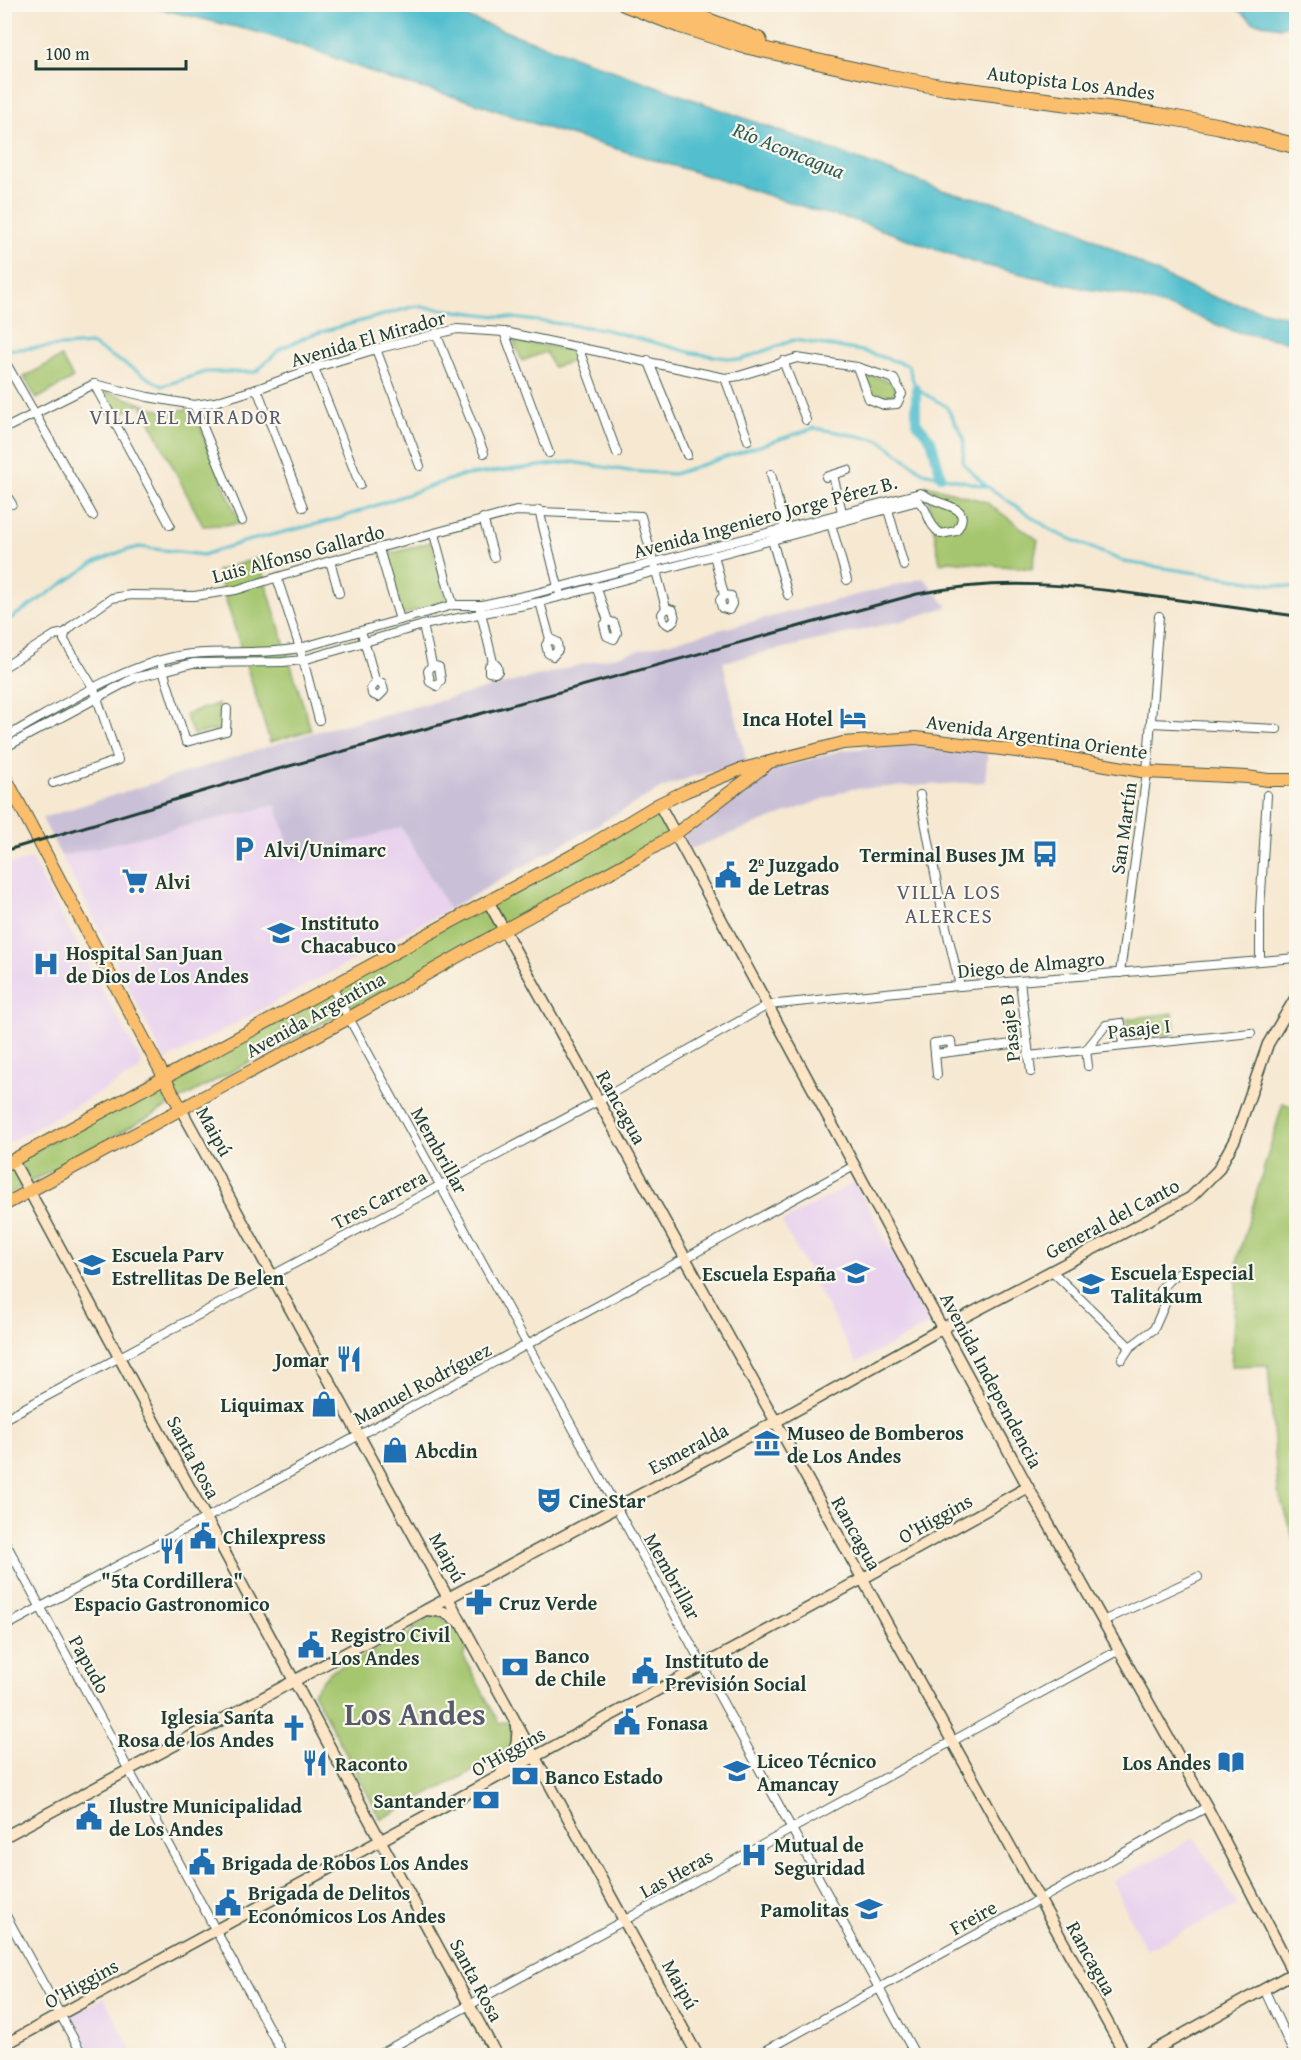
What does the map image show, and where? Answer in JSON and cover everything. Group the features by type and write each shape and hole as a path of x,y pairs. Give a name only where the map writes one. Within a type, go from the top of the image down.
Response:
{"highway":[{"name":"Autopista Los Andes","path":"625,4 679,25 742,45 839,66 943,87 1157,114 1219,126 1296,146"},
{"name":"Autopista Los Andes","path":"664,4 727,29 839,66"}],"main road":[{"name":"Avenida Argentina Oriente","path":"659,804 738,770 773,760 843,743 916,738 1054,756 1147,772 1296,780"},
{"name":"Avenida Argentina Oriente","path":"674,835 773,760"},
{"name":"Maipú","path":"4,775 164,1078 698,2055"},
{"name":"Avenida Independencia","path":"659,804 1028,1487 1207,1807 1295,1973"},
{"name":"Avenida Argentina","path":"9,1163 581,850 659,804"},
{"name":"Avenida Argentina","path":"4,1205 350,1018 674,835"},
{"name":"Rancagua","path":"488,901 1126,2055"},
{"name":"General del Canto","path":"943,1328 1190,1198 1218,1170 1235,1139 1268,1044 1296,998"},
{"name":"Santa Rosa","path":"9,1163 30,1191 497,2055"},
{"name":"Esmeralda","path":"4,1837 775,1422 943,1328"},
{"name":"O'Higgins","path":"4,2045 1028,1487"},
{"path":"425,1610 450,1614 464,1626"},
{"path":"306,1701 305,1689 310,1677 325,1664"},
{"path":"494,1779 513,1755 518,1737 517,1722"},
{"path":"366,1813 376,1825 387,1828 404,1828"},
{"path":"1144,2055 1295,1973"}],"street":[{"name":"Avenida El Mirador","path":"94,384 148,398 194,405 215,402 376,349 457,328 504,332 648,360 725,378 739,376 797,358 857,368 894,379 902,394 897,404 884,405 868,399 857,368"},
{"path":"504,332 549,453"},
{"path":"436,333 483,453"},
{"path":"578,347 618,453"},
{"path":"376,349 420,466"},
{"path":"648,360 687,455"},
{"path":"783,361 806,420"},
{"path":"8,365 93,516"},
{"path":"314,368 360,485"},
{"path":"725,378 748,440"},
{"path":"4,429 94,384 170,525"},
{"path":"257,389 303,507"},
{"path":"194,405 242,521"},
{"path":"842,512 830,476 848,470"},
{"path":"771,474 785,529 772,540 788,595"},
{"path":"4,491 12,504"},
{"name":"Avenida Ingeniero Jorge Pérez B.","path":"4,738 96,693 134,678 163,670 218,658 277,653 300,648 453,605 480,609 540,602 559,591 655,567 714,555 831,524 887,505 920,493 959,510 961,517 956,531 941,534 933,528 927,513 918,501 887,505 842,512 655,567 596,586 559,591 533,594 480,609 423,625 303,660 282,662 218,658 192,654 160,660 132,670 96,693 4,747"},
{"path":"887,505 904,566"},
{"path":"539,510 559,591"},
{"name":"Luis Alfonso Gallardo","path":"4,667 55,635 65,633 112,598 194,596 236,590 330,561 434,534 483,518 516,511 539,510 641,516 655,567"},
{"path":"483,518 494,557"},
{"path":"831,524 847,580"},
{"path":"434,534 453,605"},
{"path":"379,549 400,620"},
{"path":"714,555 724,595"},
{"path":"330,561 339,593"},
{"path":"655,567 666,608"},
{"path":"277,578 300,648 319,720"},
{"path":"596,586 608,621"},
{"path":"540,602 550,639"},
{"path":"480,609 493,662"},
{"name":"San Martín","path":"1120,973 1147,772 1159,616"},
{"path":"423,625 432,665"},
{"path":"362,631 376,683"},
{"path":"53,783 118,760 96,693 64,640 65,633"},
{"path":"160,660 186,742 225,731 227,709"},
{"path":"1151,723 1276,729"},
{"path":"920,795 942,910 960,986"},
{"path":"1260,961 1260,910 1267,795"},
{"name":"Diego de Almagro","path":"768,1005 960,986 1296,958"},
{"name":"Pasaje B","path":"1020,981 1031,1072"},
{"name":"Membrillar","path":"332,987 916,2055"},
{"name":"Tres Carrera","path":"4,1419 598,1101 768,1005"},
{"name":"Pasaje I","path":"1086,1050 1106,1025 1122,1023 1123,1046"},
{"name":"Pasaje I","path":"1028,1056 1251,1033"},
{"path":"937,1075 934,1043 951,1041 952,1051"},
{"path":"935,1054 1027,1042"},
{"path":"1086,1050 1088,1066"},
{"name":"Manuel Rodríguez","path":"4,1627 854,1166"},
{"path":"1122,1359 1130,1347 1154,1329 1165,1304 1160,1290 1168,1280 1187,1268"},
{"path":"1052,1271 1130,1347"},
{"name":"Papudo","path":"4,1540 284,2055"},
{"path":"1102,1621 1198,1577"},
{"name":"Las Heras","path":"376,2055 1119,1650"},
{"name":"Freire","path":"756,2055 1207,1807"},
{"path":"4,1912 83,2055"},
{"path":"1264,1989 1295,2055"},
{"path":"1284,2035 1296,2041"}],"shaded area":[{"path":"924,578 948,607 901,621 723,662 747,763 691,777 662,788 449,909 401,827 294,860 276,805 61,856 42,818 311,733"},
{"path":"913,745 988,749 985,782 850,789 690,849 683,836 769,771 843,750"},
{"name":"Instituto Chacabuco","path":"276,805 401,827 449,909 165,1061 61,856"},
{"name":"Hospital San Juan de Dios de Los Andes","path":"31,859 140,1059 141,1067 138,1071 5,1145 5,866"},
{"name":"Escuela España","path":"855,1182 930,1324 857,1363 782,1222"},
{"path":"1194,1838 1238,1905 1146,1950 1112,1881"},
{"path":"104,1998 134,2055 90,2055 69,2016"}],"green space":[{"path":"513,340 574,351 578,360 553,367 546,352 522,361"},
{"path":"61,357 73,378 37,399 24,377"},
{"path":"869,375 891,382 896,390 894,399 885,399 870,394 865,379"},
{"path":"103,390 162,411 193,409 240,524 203,526 141,404 117,415"},
{"path":"926,485 986,502 1038,540 1032,569 950,561 940,563"},
{"path":"431,542 448,601 401,615 386,555"},
{"path":"258,558 311,730 270,742 217,571"},
{"path":"218,704 223,724 220,729 193,735 185,714"},
{"path":"656,814 670,835 632,859 214,1081 5,1196 5,1167 571,857"},
{"path":"1173,1013 1175,1034 1128,1039 1127,1019"},
{"path":"1283,1103 1296,1108 1296,1547 1278,1491 1268,1365 1231,1366 1238,1257"},
{"path":"437,1615 458,1629 469,1647 463,1655 499,1723 509,1721 512,1743 502,1763 490,1762 381,1819 313,1692 330,1672 414,1631 412,1627"}],"water":[{"name":"Río Aconcagua","path":"144,5 433,5 942,190 1026,210 1078,230 1190,288 1222,300 1296,319 1296,343 1232,331 1189,313 1123,294 1086,289 975,263 854,220 823,213 553,130 470,101 392,80 309,48 257,32"},
{"path":"1233,5 1296,5 1296,23 1281,27 1253,22"}],"waterway":[{"path":"4,350 91,344 162,386 206,372 256,372 280,349 310,335 416,306 603,329 693,353 740,360 794,340 862,351 908,365 916,389 946,406 964,438 963,463 986,486"},
{"path":"916,389 916,422 931,440 941,476"},
{"path":"4,623 94,563 139,547 203,555 243,542 337,519 460,476 572,462 629,471 674,474 814,428 880,440 923,472 988,487 1054,532 1125,562 1296,588"}],"railway":[{"path":"4,851 264,773 917,594 1008,584 1066,586 1296,616"}],"place":[{"name":"Inca Hotel","path":"853,718"},
{"name":"Alvi/Unimarc","path":"244,849"},
{"name":"Terminal Buses JM","path":"1045,854"},
{"name":"2º Juzgado de Letras","path":"728,875"},
{"name":"Alvi","path":"135,881"},
{"name":"Instituto Chacabuco","path":"281,933"},
{"name":"Hospital San Juan de Dios de Los Andes","path":"46,964"},
{"name":"Escuela Parv Estrellitas De Belen","path":"92,1265"},
{"name":"Escuela España","path":"856,1273"},
{"name":"Escuela Especial Talitakum","path":"1091,1284"},
{"name":"Jomar","path":"349,1359"},
{"name":"Liquimax","path":"324,1404"},
{"name":"Museo de Bomberos de Los Andes","path":"767,1443"},
{"name":"Abcdin","path":"395,1450"},
{"name":"CineStar","path":"549,1500"},
{"name":"Chilexpress","path":"203,1536"},
{"name":"\"5ta Cordillera\" Espacio Gastronomico","path":"172,1551"},
{"name":"Cruz Verde","path":"479,1602"},
{"name":"Registro Civil Los Andes","path":"311,1645"},
{"name":"Banco de Chile","path":"515,1667"},
{"name":"Instituto de Previsión Social","path":"645,1671"},
{"name":"Fonasa","path":"627,1722"},
{"name":"Iglesia Santa Rosa de los Andes","path":"294,1728"},
{"name":"Los Andes","path":"1231,1762"},
{"name":"Raconto","path":"315,1763"},
{"name":"Liceo Técnico Amancay","path":"737,1771"},
{"name":"Banco Estado","path":"525,1776"},
{"name":"Santander","path":"486,1800"},
{"name":"Ilustre Municipalidad de Los Andes","path":"89,1817"},
{"name":"Mutual de Seguridad","path":"754,1855"},
{"name":"Brigada de Robos Los Andes","path":"202,1862"},
{"name":"Brigada de Delitos Económicos Los Andes","path":"228,1903"},
{"name":"Pamolitas","path":"869,1909"}],"district":[{"name":"VILLA EL MIRADOR","path":"186,416"},
{"name":"VILLA LOS ALERCES","path":"949,903"},
{"name":"Los Andes","path":"415,1713"}]}
